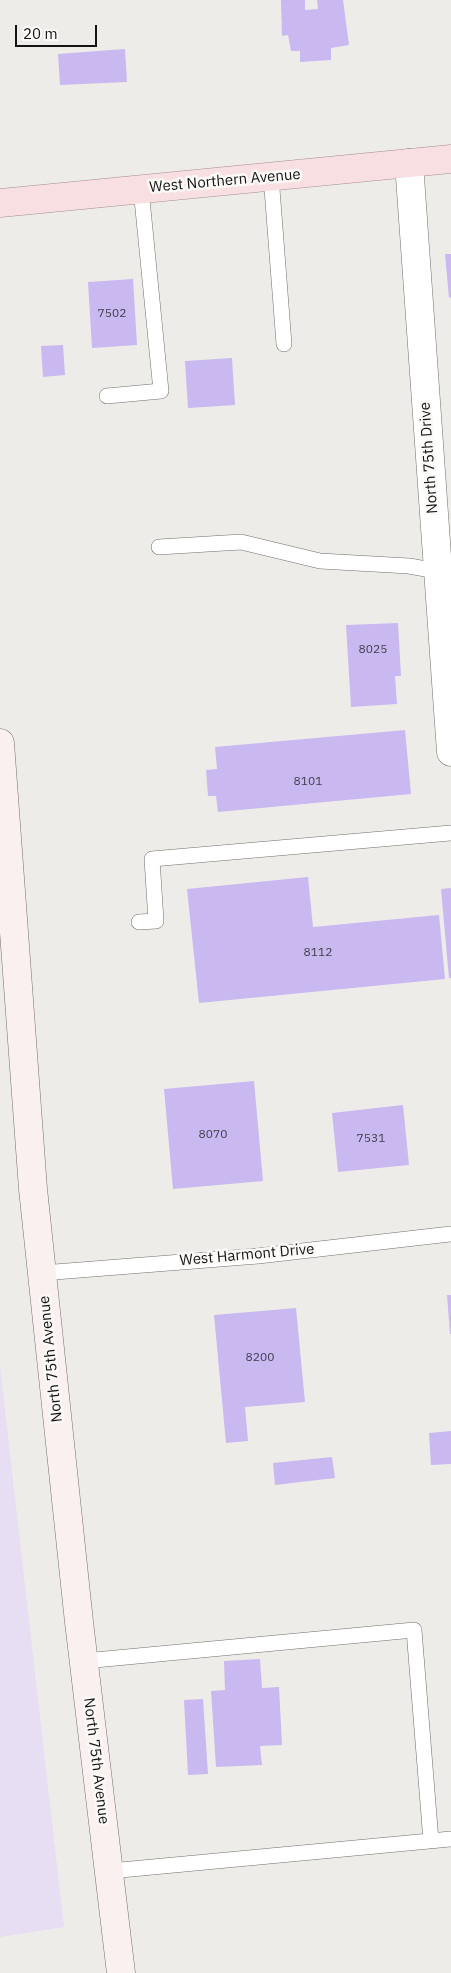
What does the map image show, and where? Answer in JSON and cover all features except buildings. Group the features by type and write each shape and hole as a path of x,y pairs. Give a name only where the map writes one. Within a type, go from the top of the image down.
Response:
{"main road":[{"name":"West Northern Avenue","path":"0,202 451,159"},
{"name":"North 75th Avenue","path":"0,743 33,1189 84,1661 121,1973"}],"street":[{"name":"North 75th Drive","path":"409,163 444,571 451,752"}],"lane":[{"path":"271,176 284,344"},
{"path":"107,396 160,391 141,189"},
{"path":"159,547 241,542 320,562 409,566 444,571"},
{"path":"139,922 156,921 152,859 451,832"},
{"name":"West Harmont Drive","path":"42,1273 258,1256 451,1234"},
{"path":"84,1661 414,1630 432,1841"},
{"path":"110,1871 451,1839"}],"shaded area":[{"path":"0,1366 64,1927 0,1937"}]}
